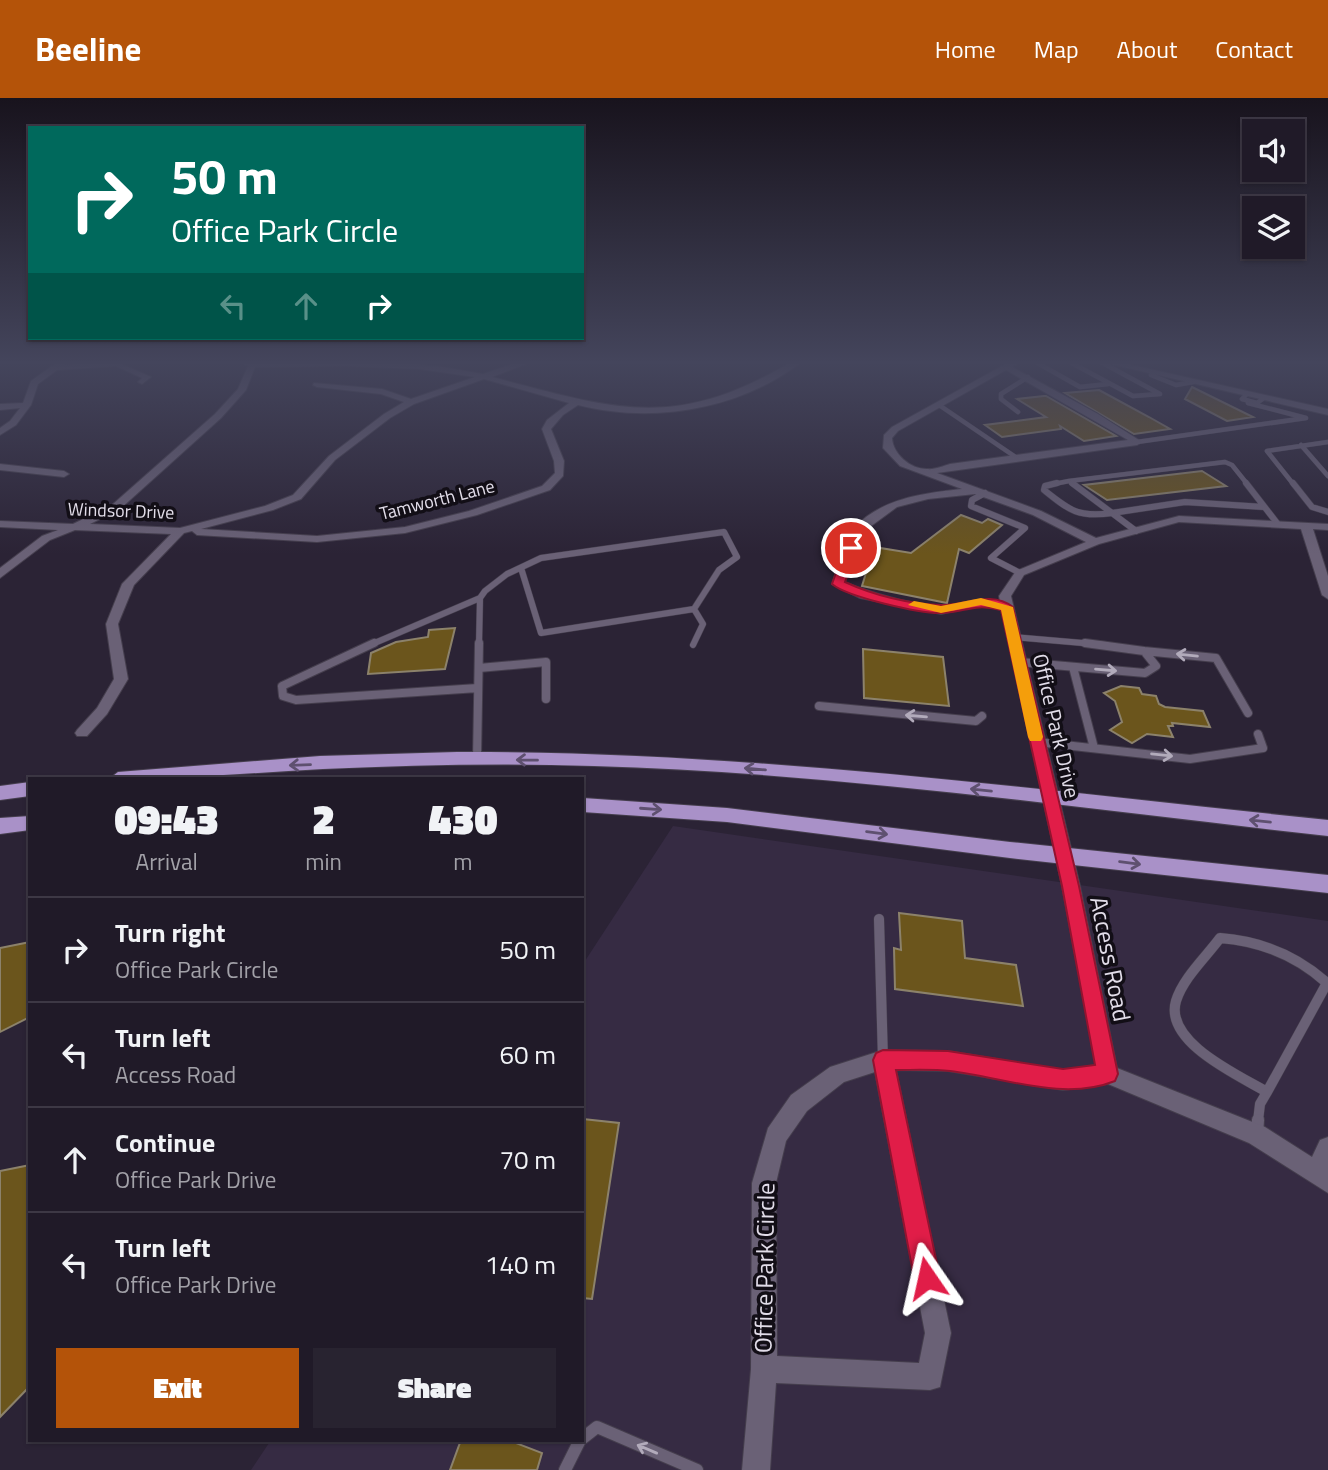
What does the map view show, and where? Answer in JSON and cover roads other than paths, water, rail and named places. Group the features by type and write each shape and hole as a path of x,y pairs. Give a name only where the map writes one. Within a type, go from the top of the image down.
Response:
{"highway":[{"path":"140,777 262,766 477,759 722,766 1049,797 1328,828"},
{"path":"0,793 28,789"},
{"path":"584,805 727,814 1328,884"},
{"path":"0,826 28,822"}],"street":[{"path":"0,574 46,538 116,507 208,425"},
{"name":"Windsor Drive","path":"0,524 180,531 270,508 297,497 332,457 375,425"},
{"name":"Tamworth Lane","path":"180,531 317,539 405,530 473,513 546,488 560,474 561,462 546,438 548,425"},
{"path":"906,425 887,437 888,448 904,464 1037,513 1095,542"},
{"path":"1109,425 1138,442"},
{"path":"925,473 1138,442"},
{"path":"0,467 64,474"},
{"path":"982,492 928,496 893,505 858,530 838,584 864,595 941,610 981,601 1006,607 1005,596 1020,573 1095,542 1179,519 1328,527"},
{"path":"1306,526 1328,595"},
{"path":"82,733 102,711 121,679 112,624 128,584 180,531"},
{"name":"Office Park Drive","path":"1006,607 1062,855"},
{"name":"Access Road","path":"1062,855 1108,1074"},
{"name":"Office Park Circle","path":"764,1369 930,1377 938,1333 883,1060"},
{"name":"Office Park Circle","path":"756,1470 764,1369 764,1184 776,1136 799,1103 838,1074 883,1060 948,1061 1063,1080 1108,1074 1257,1135 1323,1176 1328,1148"}],"lane":[{"path":"968,425 1017,458"},
{"path":"1138,442 1258,425"},
{"path":"1328,442 1267,451 1312,508 1328,512"},
{"path":"1301,445 1328,476"},
{"path":"1265,507 1185,502 1091,516 1078,513 1044,490 1049,484 1225,462 1232,465 1265,507 1277,523"},
{"path":"1069,481 1136,531"},
{"path":"982,492 972,500 971,506 1025,528 990,558 1020,573"},
{"path":"477,759 480,598 485,587 521,568 541,558 724,532 737,557 719,570 694,609 541,633 521,568"},
{"path":"478,688 296,700 283,696 282,686 315,668 480,598"},
{"path":"693,645 703,624 694,609"},
{"path":"1013,637 1216,658 1248,713"},
{"path":"1018,662 1145,673 1156,666 1144,651"},
{"path":"479,668 546,662 546,699"},
{"path":"1073,667 1094,748"},
{"path":"819,706 976,721 982,716"},
{"path":"1037,742 1190,759 1264,748 1258,734"},
{"path":"879,919 883,1060"},
{"path":"1257,1135 1260,1104 1327,983 1317,973 1283,955 1242,939 1220,939 1176,1002 1175,1018 1186,1042 1266,1092"},
{"path":"584,1437 597,1427 697,1470"},
{"path":"565,1470 579,1442"}]}
